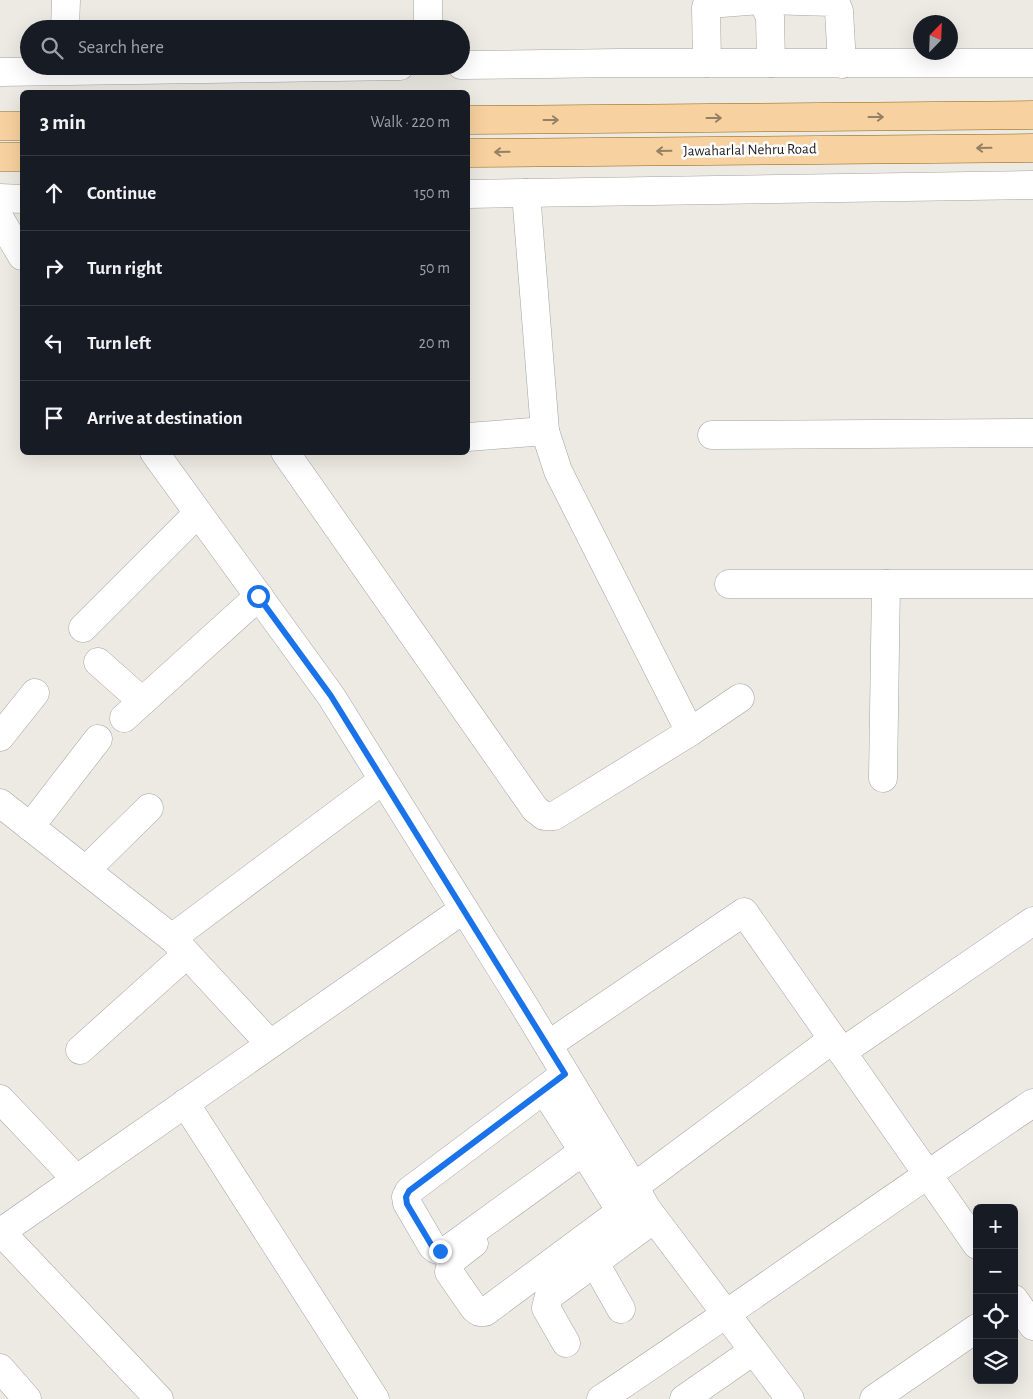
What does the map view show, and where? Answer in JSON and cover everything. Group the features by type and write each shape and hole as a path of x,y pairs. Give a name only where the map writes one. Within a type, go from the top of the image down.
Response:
{"main road":[{"name":"Jawaharlal Nehru Road","path":"470,120 1033,116"},
{"path":"0,126 20,126"},
{"name":"Jawaharlal Nehru Road","path":"470,153 1033,148"},
{"path":"0,157 20,157"}],"street":[{"path":"65,20 66,0"},
{"path":"428,0 428,20"},
{"path":"707,64 706,7 708,4 761,0 770,17 771,63"},
{"path":"767,0 832,2 836,4 839,11 842,64"},
{"path":"470,65 1033,63"},
{"path":"0,72 20,71"},
{"path":"470,194 1033,185"},
{"path":"526,193 545,431 558,471 690,732"},
{"path":"0,198 20,198"},
{"path":"0,219 20,253"},
{"path":"470,437 545,431"},
{"path":"712,435 1033,434"},
{"path":"156,455 331,696 548,1045 554,1082 595,1147 637,1204 726,1315 790,1399"},
{"path":"287,455 535,809 544,816 554,816 690,732 740,698"},
{"path":"84,628 198,513"},
{"path":"729,584 1033,584"},
{"path":"883,778 886,584"},
{"path":"98,662 133,709 258,596"},
{"path":"0,737 34,693"},
{"path":"30,827 98,739"},
{"path":"80,1050 180,946 383,780"},
{"path":"0,804 180,946 270,1044"},
{"path":"86,870 149,808"},
{"path":"158,1399 0,1232 464,909"},
{"path":"548,1045 744,912 973,1239"},
{"path":"595,1147 452,1260 449,1272 474,1308 479,1312 485,1312 637,1204 837,1045 1033,921"},
{"path":"554,1082 409,1191 406,1197 407,1204 432,1246 440,1251 447,1250 595,1147"},
{"path":"0,1099 76,1179"},
{"path":"185,1104 375,1399"},
{"path":"601,1399 726,1315 927,1174 1033,1104"},
{"path":"566,1344 549,1315 546,1301 549,1296 595,1262 637,1204"},
{"path":"595,1262 621,1309"},
{"path":"874,1399 973,1331"},
{"path":"684,1399 754,1351"},
{"path":"0,1368 27,1399"}],"route":[{"path":"258,596 331,696 565,1074 409,1191 406,1197 407,1204 432,1246 440,1251"}]}
